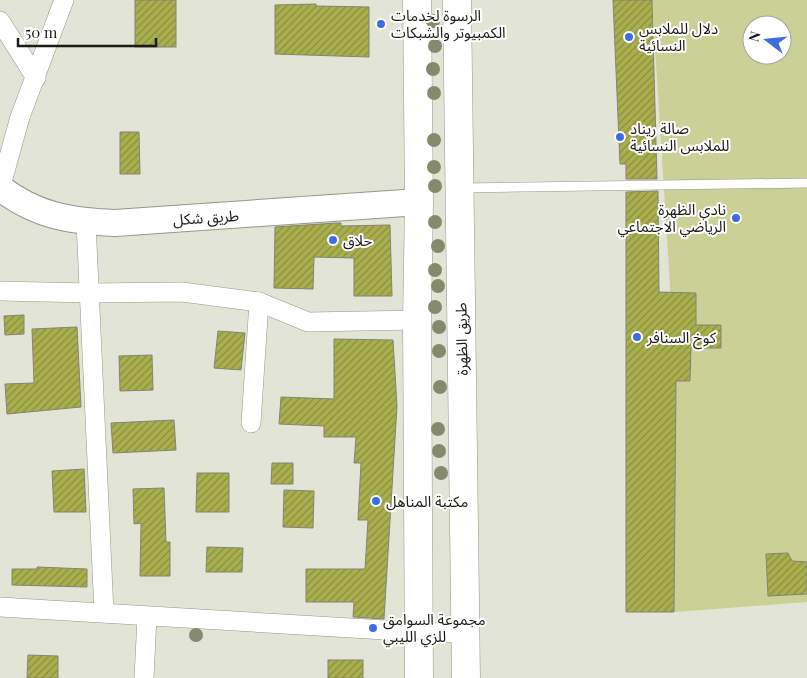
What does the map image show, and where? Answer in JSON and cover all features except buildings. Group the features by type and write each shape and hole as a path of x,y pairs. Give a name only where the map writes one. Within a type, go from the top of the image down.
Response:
{"main road":[{"path":"416,0 420,202 417,320 419,678"},
{"name":"طريق الظهرة","path":"457,0 466,678"},
{"name":"طريق شكل","path":"0,188 19,202 38,211 86,222 115,222 420,202"}],"street":[{"path":"0,188 20,117 64,0"},
{"path":"0,21 36,78"},
{"path":"86,222 104,613"},
{"path":"0,291 89,293 182,292 259,302 308,322 417,320"},
{"path":"251,423 259,302"},
{"path":"0,607 147,617 465,633"},
{"path":"144,678 147,617"}],"lane":[{"path":"459,188 807,183"}],"green space":[{"name":"نادي الظهرة الرياضي الاجتماعي","path":"652,0 807,0 807,602 674,612 676,381"}],"place":[{"name":"الرسوة لخدمات الكمبيوتر والشبكات","path":"381,24"},
{"name":"دلال للملابس النسائية","path":"629,37"},
{"name":"صالة ريناد للملابس النسائية","path":"620,137"},
{"name":"نادي الظهرة الرياضي الاجتماعي","path":"736,218"},
{"name":"حلاق","path":"333,240"},
{"name":"كوخ السنافر","path":"637,337"},
{"name":"مكتبة المناهل","path":"376,501"},
{"name":"مجموعة السوامق للزي الليبي","path":"373,628"}]}
